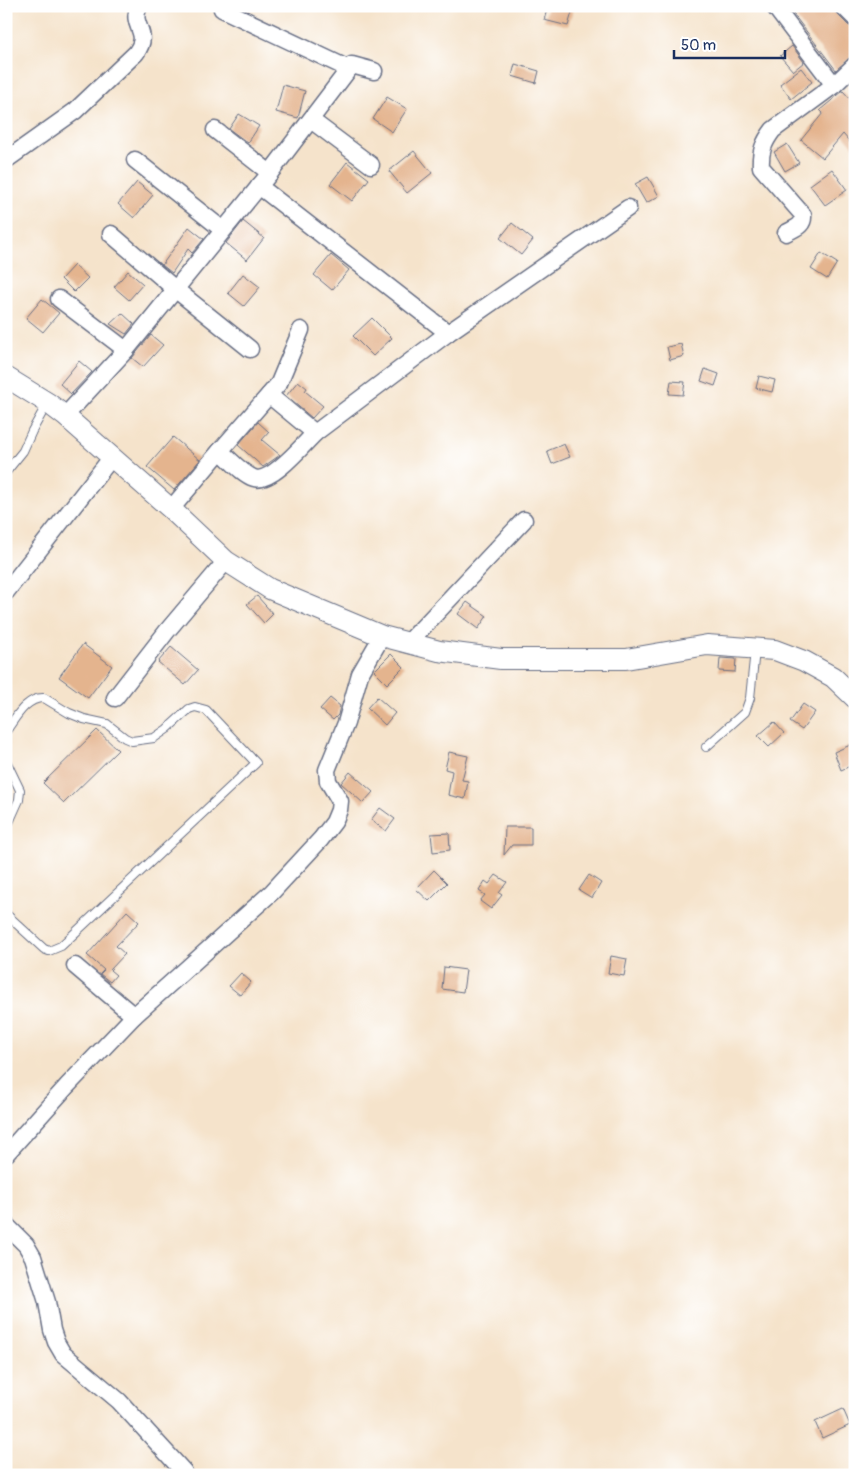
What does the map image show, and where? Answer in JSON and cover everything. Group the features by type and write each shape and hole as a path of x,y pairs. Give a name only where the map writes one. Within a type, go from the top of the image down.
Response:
{"street":[{"path":"6,160 75,111 136,53 142,46 143,38 136,22 136,13 139,6"},
{"path":"774,6 834,84"},
{"path":"842,6 855,18"},
{"path":"222,9 349,69"},
{"path":"66,416 126,350 224,230 352,65 374,71"},
{"path":"786,233 801,225 804,221 803,215 761,167 761,151 766,139 774,130 834,84 855,65"},
{"path":"311,120 371,166"},
{"path":"215,130 270,173"},
{"path":"135,160 224,230"},
{"path":"259,186 448,333"},
{"path":"220,451 253,478 263,479 275,472 316,434 448,333 628,208"},
{"path":"111,234 175,290 250,349"},
{"path":"58,299 126,350"},
{"path":"171,509 279,383 301,330"},
{"path":"6,377 66,416 171,509 226,561 270,589 382,636 439,651 501,659 528,660 626,659 707,645 775,650 804,661 833,677 855,698"},
{"path":"269,396 316,434"},
{"path":"6,592 112,457"},
{"path":"408,643 524,520"},
{"path":"115,698 167,631 226,561"},
{"path":"6,1154 67,1086 134,1016 272,892 321,839 334,822 340,810 340,801 328,781 327,770 346,723 360,674 382,636"},
{"path":"75,966 134,1016"},
{"path":"6,1225 26,1245 33,1257 47,1302 52,1330 63,1354 119,1401 184,1472"}],"lane":[{"path":"6,472 23,451 48,403"},
{"path":"706,747 745,712 750,698 756,648"},
{"path":"6,731 25,706 39,698 44,698 69,713 84,719 107,724 132,741 154,738 168,729 189,709 200,707 206,710 256,763 55,950 49,951 40,947 6,914"},
{"path":"6,761 20,790 19,800 6,829"}],"building":[{"path":"548,6 574,6 568,26 544,20"},
{"path":"787,6 833,6 836,13 855,29 855,54 836,70"},
{"path":"792,46 804,62 793,71 780,56"},
{"path":"515,64 539,71 536,83 512,76"},
{"path":"801,68 812,82 791,99 780,84"},
{"path":"283,85 305,91 298,118 276,112"},
{"path":"843,91 855,104 855,148 843,134 823,158 801,140 823,113 820,110"},
{"path":"387,97 407,109 392,132 373,119"},
{"path":"239,114 259,126 248,143 229,129"},
{"path":"787,144 799,163 785,171 774,152"},
{"path":"414,151 432,173 407,193 389,171"},
{"path":"347,162 369,179 352,201 330,184"},
{"path":"832,169 847,190 825,205 810,185"},
{"path":"648,177 659,196 646,203 635,184"},
{"path":"137,182 153,195 134,218 118,204"},
{"path":"243,221 264,238 247,260 226,243"},
{"path":"512,223 533,240 521,255 500,238"},
{"path":"189,227 204,239 192,253 188,249 172,273 162,265"},
{"path":"821,253 837,263 827,279 811,269"},
{"path":"331,255 349,270 332,290 314,275"},
{"path":"74,265 88,278 74,292 61,279"},
{"path":"128,271 143,284 129,300 114,287"},
{"path":"243,274 260,287 244,306 228,293"},
{"path":"42,299 59,313 43,332 26,318"},
{"path":"122,313 134,324 126,334 110,324"},
{"path":"372,318 392,338 373,356 353,336"},
{"path":"151,335 163,345 143,367 132,358"},
{"path":"681,344 684,356 670,360 667,347"},
{"path":"79,361 92,372 71,394 60,384"},
{"path":"705,369 719,374 715,386 701,381"},
{"path":"759,376 775,380 772,392 756,388"},
{"path":"298,381 307,388 305,391 323,406 312,418 286,396"},
{"path":"671,381 685,382 683,395 669,394"},
{"path":"258,422 269,432 262,440 280,455 263,467 238,445"},
{"path":"173,437 200,460 174,490 147,467"},
{"path":"564,444 570,457 552,464 547,451"},
{"path":"257,596 273,614 264,623 247,604"},
{"path":"467,602 487,616 478,629 458,614"},
{"path":"83,644 112,666 88,698 59,677"},
{"path":"171,647 198,670 185,685 158,662"},
{"path":"391,654 404,667 387,684 374,671"},
{"path":"720,658 736,659 735,672 719,671"},
{"path":"377,697 395,713 385,725 367,708"},
{"path":"330,698 340,706 338,715 333,720 320,709"},
{"path":"803,704 815,712 802,730 790,722"},
{"path":"774,722 784,733 769,747 758,736"},
{"path":"97,730 118,750 64,803 43,783"},
{"path":"855,743 855,764 841,770 834,752"},
{"path":"449,752 468,756 462,780 468,781 465,799 448,795 452,771 445,769"},
{"path":"350,772 373,792 363,803 341,783"},
{"path":"380,808 395,819 386,831 371,820"},
{"path":"505,827 531,827 531,845 512,845 504,855"},
{"path":"449,833 450,850 433,852 431,834"},
{"path":"434,870 447,883 429,901 416,889"},
{"path":"496,875 507,882 499,893 502,895 491,909 480,901 485,895 479,891 485,881 489,884"},
{"path":"589,875 601,883 592,898 579,890"},
{"path":"127,911 139,922 116,946 125,954 110,970 116,975 110,982 100,974 104,970 87,955"},
{"path":"611,956 627,959 624,976 608,973"},
{"path":"444,967 466,970 463,992 442,989"},
{"path":"241,973 251,982 240,995 229,986"},
{"path":"843,1409 850,1425 822,1438 815,1422"}]}
